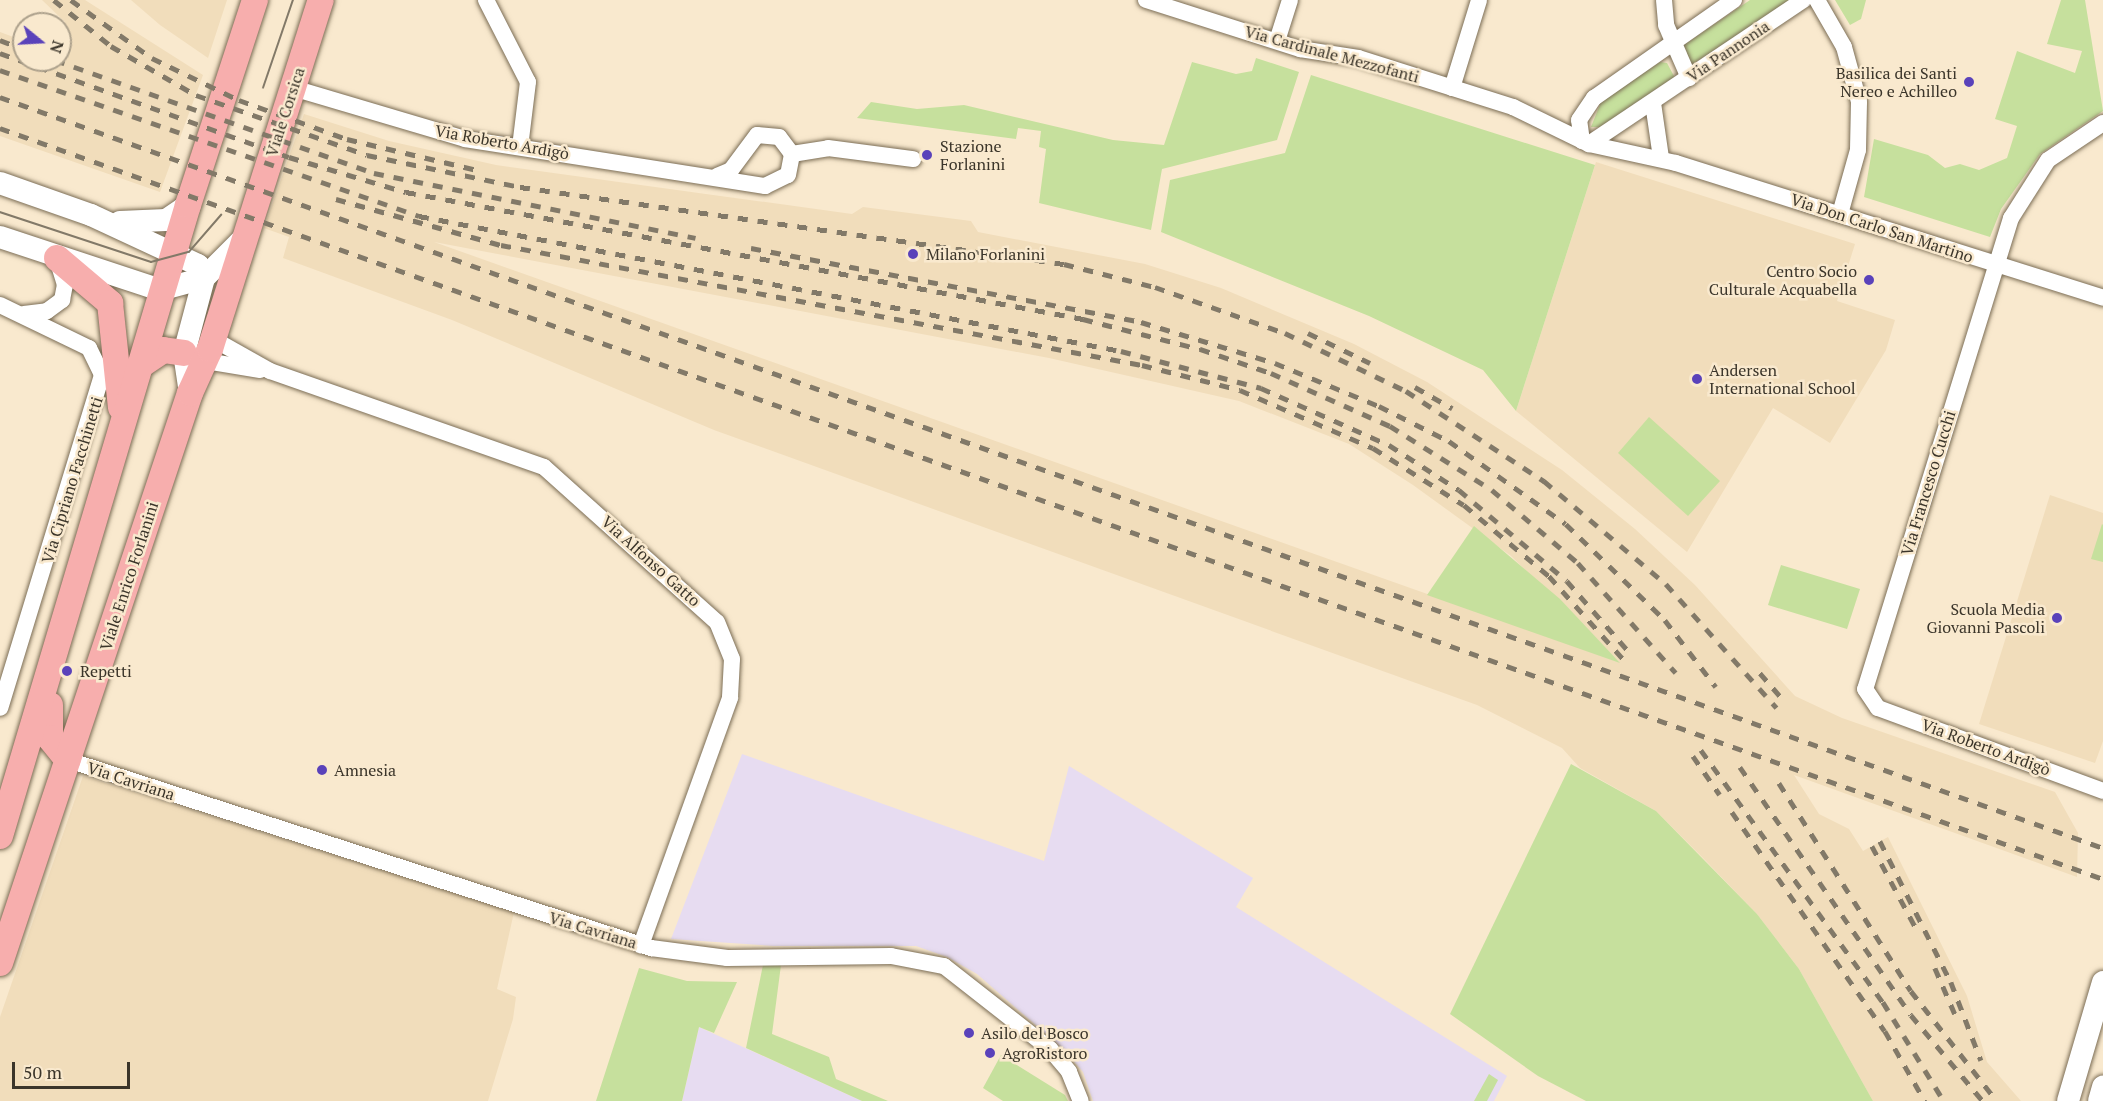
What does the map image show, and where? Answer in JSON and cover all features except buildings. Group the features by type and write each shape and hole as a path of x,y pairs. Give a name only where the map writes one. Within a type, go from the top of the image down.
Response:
{"main road":[{"path":"0,836 188,205 255,0"},
{"name":"Viale Corsica","path":"247,230 321,0"},
{"path":"0,183 92,215 175,251 195,261 204,278"},
{"path":"92,215 149,223 170,218 188,205"},
{"path":"0,237 57,258 163,290 204,278 229,258 247,230"},
{"name":"Viale Enrico Forlanini","path":"0,963 190,393 201,351 247,230"},
{"path":"57,258 100,290 114,319 122,392 110,470"},
{"name":"Viale Enrico Forlanini","path":"201,351 204,278"},
{"path":"141,364 163,350 201,351"},
{"path":"68,612 47,723 51,742 68,760"},
{"path":"2067,1101 2103,982"},
{"path":"2098,1101 2103,1087"}],"street":[{"path":"486,0 528,82 520,147"},
{"name":"Via Cardinale Mezzofanti","path":"1146,0 1277,41 1358,58 1452,88 1519,110 1585,142"},
{"path":"1277,41 1290,0"},
{"path":"1452,88 1479,0"},
{"path":"1664,0 1663,13 1689,78"},
{"path":"1585,142 1582,109 1734,0"},
{"name":"Via Pannonia","path":"1585,142 1653,102 1803,0"},
{"path":"1817,0 1844,47 1859,102 1859,147 1840,214"},
{"name":"Via Roberto Ardigò","path":"293,88 431,130 520,147 772,186 788,175 792,154"},
{"path":"1653,102 1661,158"},
{"name":"Via Francesco Cucchi","path":"1869,702 1865,689 2011,218 2032,180 2068,142 2103,123"},
{"path":"717,176 727,174 757,135 779,137 792,154 828,148 913,159"},
{"name":"Via Don Carlo San Martino","path":"1585,142 1661,158 2103,298"},
{"path":"24,314 47,311 62,300 65,285 57,258"},
{"name":"Via Cipriano Facchinetti","path":"0,305 24,314 89,348 102,375 0,708"},
{"name":"Via Alfonso Gatto","path":"201,351 270,371 544,467 717,622 732,660 730,698 641,945"},
{"name":"Via Roberto Ardigò","path":"1869,702 2103,790"},
{"name":"Via Cavriana","path":"68,760 641,945 698,956 891,956 944,966 1050,1049 1069,1072 1081,1101"}],"shaded area":[{"path":"42,0 85,0 203,75 160,192 0,136 0,32 12,36 12,72 72,72 72,12 55,12"},
{"path":"131,0 227,0 208,58 160,25"},
{"path":"304,114 389,141 496,165 852,214 863,207 971,221 978,232 1145,264 1221,288 1354,344 1427,382 1562,470 1635,529 1695,585 1795,696 1842,718 2055,792 2078,833 2077,877 1794,775 1819,814 1849,829 1863,851 1888,837 1967,996 1987,1062 2021,1101 1873,1101 1799,969 1757,914 1656,811 1580,768 1562,748 1477,705 714,430 452,320 283,258 289,237 264,228","holes":["434,242 1049,358 1239,401 1349,444 1413,485 1511,556 1619,662"]},
{"name":"Andersen International School","path":"1596,162 1855,244 1837,301 1895,320 1886,350 1830,443 1773,408 1687,552 1516,411"},
{"name":"Scuola Media Giovanni Pascoli","path":"2050,495 2103,513 2103,741 2095,763 1979,724"},
{"path":"742,754 1044,861 1069,766 1253,878 1236,907 1507,1076 1494,1101 1093,1101 1083,1072 1063,1049 977,974 947,957 916,946 774,946 671,939"},
{"path":"83,776 514,912 497,989 516,997 513,1019 488,1101 0,1101 0,1017"},
{"path":"699,1027 862,1101 682,1101"}],"green space":[{"path":"1750,0 1792,0 1691,65 1684,45"},
{"path":"1835,0 1866,0 1861,19 1850,25"},
{"path":"2061,0 2085,0 2103,111 2040,154 2001,209 1990,237 1864,197 1874,139 1928,155 1945,168 1960,164 1979,170 2007,158 2017,126 1995,119 2017,51 2075,73 2082,51 2047,44"},
{"path":"1256,58 1299,72 1277,140 1162,169 1151,230 1039,203 1046,149 1039,147 1041,131 1018,128 1016,139 857,118 871,102 917,109 964,105 1113,140 1164,145 1192,62 1236,74 1252,71"},
{"path":"1660,62 1667,63 1675,78 1601,127 1591,127 1601,102"},
{"path":"1311,75 1595,165 1516,411 1483,370 1369,316 1161,232 1170,180 1285,153"},
{"path":"1649,417 1720,481 1688,516 1618,453"},
{"path":"2103,525 2103,562 2091,559"},
{"path":"1474,526 1560,599 1620,663 1427,595"},
{"path":"1781,565 1860,589 1847,629 1768,605"},
{"path":"1571,764 1656,811 1757,914 1799,969 1873,1101 1586,1101 1538,1076 1450,1014"},
{"path":"763,965 781,965 772,1034 829,1057 836,1079 888,1101 862,1101 746,1048"},
{"path":"639,968 687,981 737,982 714,1033 699,1027 682,1101 596,1101"},
{"path":"1001,1055 1065,1095 1068,1101 1003,1101 983,1088"},
{"path":"1489,1074 1498,1080 1487,1101 1474,1101"}],"tram line":[{"path":"263,88 293,0"},
{"path":"0,212 151,262 189,252 221,215"}],"railway":[{"path":"54,0 111,46 196,95 367,155 520,187 1064,264 1155,287 1285,333 1406,391 1544,481 1666,584 1777,708"},
{"path":"71,0 152,58 239,100 347,139 481,171"},
{"path":"0,40 12,44"},
{"path":"0,53 289,157 406,192 1083,319 1200,349 1271,373 1390,426 1492,490 1578,563 1676,673"},
{"path":"72,66 374,173 695,238"},
{"path":"0,70 419,216 1121,351 1261,388 1389,445 1459,490 1567,581 1631,654"},
{"path":"0,97 2103,848"},
{"path":"0,128 2103,879"},
{"path":"336,199 501,245 1142,365 1240,390 1373,448 1464,505 1549,576 1624,660"},
{"path":"751,248 1141,322 1275,363 1379,406 1449,441 1566,524 1665,620 1716,687"},
{"path":"1308,333 1370,363"},
{"path":"1415,387 1452,408"},
{"path":"1760,673 1785,702"},
{"path":"1701,750 1883,1002 1944,1101"},
{"path":"1693,756 1720,795"},
{"path":"1740,767 1911,1015 1983,1101"},
{"path":"1779,783 1911,991 1997,1101"},
{"path":"1732,812 1885,1031 1925,1101"},
{"path":"1880,841 1951,982 1981,1060"},
{"path":"1872,846 1917,930"},
{"path":"1935,968 1955,1014"}],"place":[{"name":"Basilica dei Santi Nereo e Achilleo","path":"1969,82"},
{"name":"Stazione Forlanini","path":"927,155"},
{"name":"Milano Forlanini","path":"913,254"},
{"name":"Centro Socio Culturale Acquabella","path":"1869,280"},
{"name":"Andersen International School","path":"1697,379"},
{"name":"Scuola Media Giovanni Pascoli","path":"2057,618"},
{"name":"Repetti","path":"67,671"},
{"name":"Amnesia","path":"322,770"},
{"name":"Asilo del Bosco","path":"969,1033"},
{"name":"AgroRistoro","path":"990,1053"}]}
